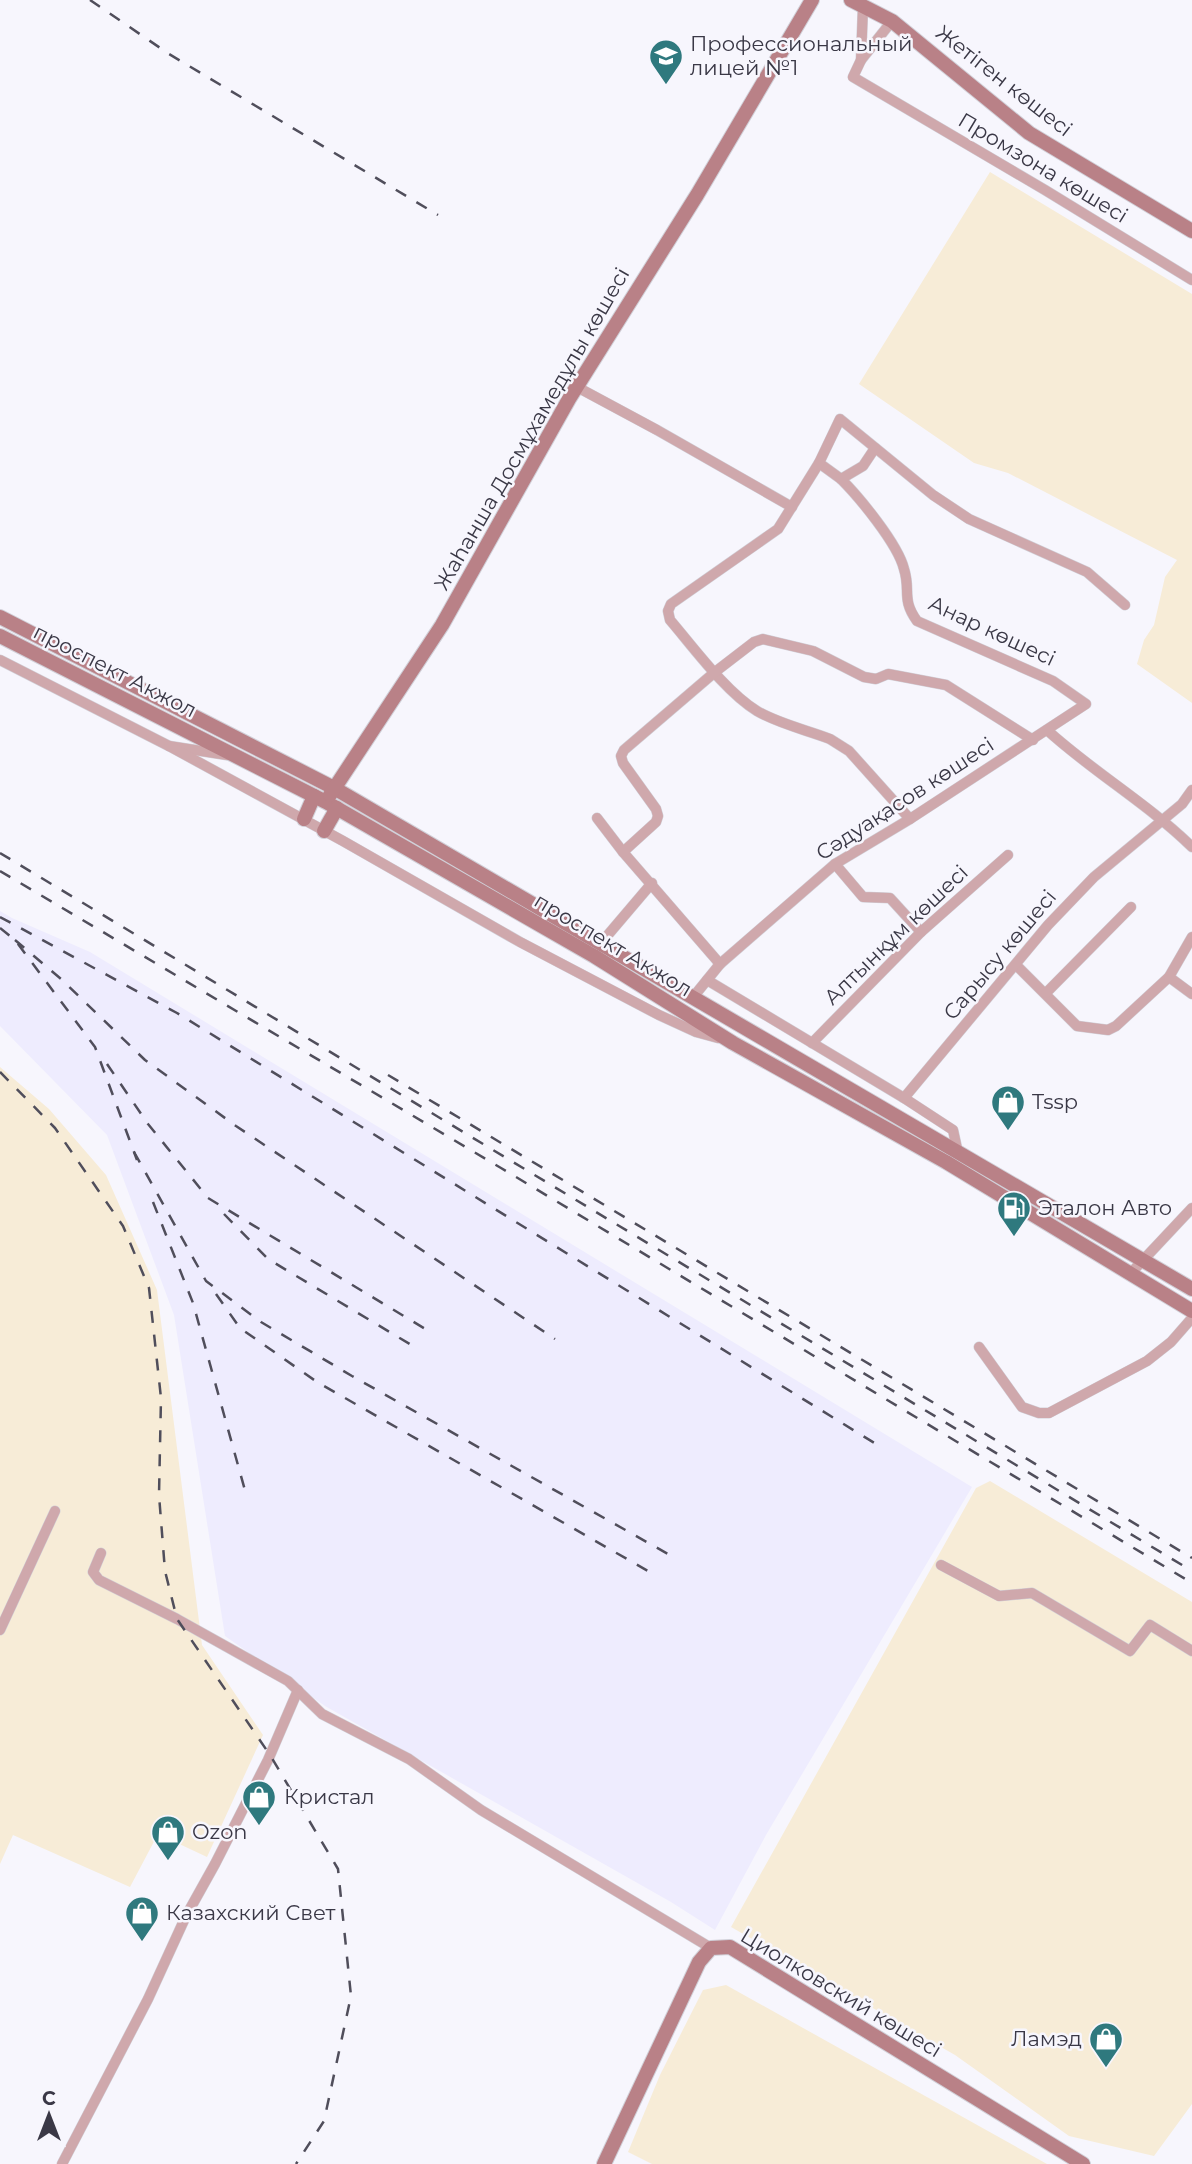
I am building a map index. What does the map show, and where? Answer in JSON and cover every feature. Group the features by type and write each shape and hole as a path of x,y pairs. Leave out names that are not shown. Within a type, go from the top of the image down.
{"main road":[{"name":"Жаһанша Досмұхамедұлы көшесі","path":"326,802 442,625 577,387 697,195 812,0"},
{"name":"Жетіген көшесі","path":"857,3 892,20 1029,133 1192,232"},
{"name":"проспект Акжол","path":"0,617 334,788 1192,1289"},
{"name":"проспект Акжол","path":"0,636 326,802 594,956 733,1043 946,1162 1192,1311"},
{"path":"304,819 326,802"},
{"path":"324,831 326,802"},
{"name":"Циолковский көшесі","path":"604,2164 699,1962 711,1948 730,1947 1083,2164"}],"street":[{"name":"Жетіген көшесі","path":"857,3 861,60 853,77 875,90"},
{"path":"861,60 892,20"},
{"name":"Промзона көшесі","path":"875,90 1192,280"},
{"path":"577,387 792,508"},
{"path":"910,819 849,751 830,738 761,713 749,705 715,672 670,620 668,611 671,604 778,529 819,463 841,419 933,495 969,519 1087,572 1125,605"},
{"path":"841,479 863,466 875,448"},
{"name":"Анар көшесі","path":"819,463 862,499 900,559 906,576 906,601 917,621 1053,681 1086,704"},
{"path":"623,852 656,822 658,816 656,809 623,763 621,756 624,750 715,672 754,642 763,639 813,651 864,677 876,678 888,674 946,685 1033,740"},
{"path":"0,660 169,746 624,997 696,1032 733,1043"},
{"name":"Сәдуақасов көшесі","path":"694,996 720,964 835,864 910,819 1086,704"},
{"path":"1047,730 1069,750 1163,819 1192,847"},
{"path":"169,746 240,757"},
{"name":"Сарысу көшесі","path":"904,1098 1048,925 1094,877 1182,804 1192,790"},
{"path":"597,818 720,964"},
{"name":"Алтынқұм көшесі","path":"812,1043 921,932 1008,855"},
{"path":"835,864 863,897 890,898 921,932"},
{"path":"601,943 652,883"},
{"path":"1046,993 1131,907"},
{"path":"1016,965 1077,1026 1108,1030 1116,1026 1169,978 1192,937"},
{"path":"1169,978 1192,994"},
{"path":"706,980 953,1130 958,1153"},
{"path":"1131,1273 1192,1208"},
{"path":"979,1347 1022,1407 1039,1413 1049,1413 1147,1362 1182,1331 1192,1318"},
{"path":"0,1630 55,1511"},
{"path":"101,1553 93,1572 100,1580 288,1681 322,1714 410,1759 481,1810 711,1948"},
{"path":"941,1565 999,1596 1032,1593 1130,1651 1150,1625 1192,1651"},
{"path":"62,2164 148,1999 186,1916 268,1760 298,1690"}],"shaded area":[{"path":"990,172 1192,294 1192,703 1137,664 1144,640 1154,625 1165,577 1177,560 1008,473 974,463 859,384"},
{"path":"0,911 90,952 972,1487 766,1835 715,1930 671,1902 325,1706 225,1636 174,1315 107,1135 0,1026"},
{"path":"0,1067 49,1109 106,1175 157,1290 202,1645 263,1735 207,1857 158,1834 130,1887 13,1835 0,1864"},
{"path":"990,1481 1192,1602 1192,2104 1154,2156 1069,2136 955,2055 731,1927 976,1488"},
{"path":"726,1985 1047,2164 652,2164 628,2152 660,2075 703,1990"}],"railway":[{"path":"90,0 169,54 438,215"},
{"path":"0,853 1192,1571"},
{"path":"0,871 1192,1583"},
{"path":"0,917 177,1013 876,1444"},
{"path":"0,928 15,940 95,1047 137,1160"},
{"path":"15,940 61,979 145,1060 236,1126 555,1339"},
{"path":"107,1064 148,1124 208,1198 427,1330"},
{"path":"0,1072 55,1128 123,1226 149,1288 161,1398 159,1495 165,1571 177,1619 270,1755 338,1869 351,1996 324,2121 296,2164"},
{"path":"388,1075 1192,1558"},
{"path":"134,1152 206,1281 261,1322 352,1376 668,1554"},
{"path":"153,1202 193,1303 246,1494"},
{"path":"224,1214 268,1259 418,1349"},
{"path":"216,1294 240,1328 317,1382 655,1575"}],"place":[{"name":"Профессиональный лицей №1","path":"666,86"},
{"name":"Tssp","path":"1008,1132"},
{"name":"Эталон Авто","path":"1014,1238"},
{"name":"Кристал","path":"259,1827"},
{"name":"Ozon","path":"168,1862"},
{"name":"Казахский Свет","path":"142,1943"},
{"name":"Ламэд","path":"1106,2069"}]}
